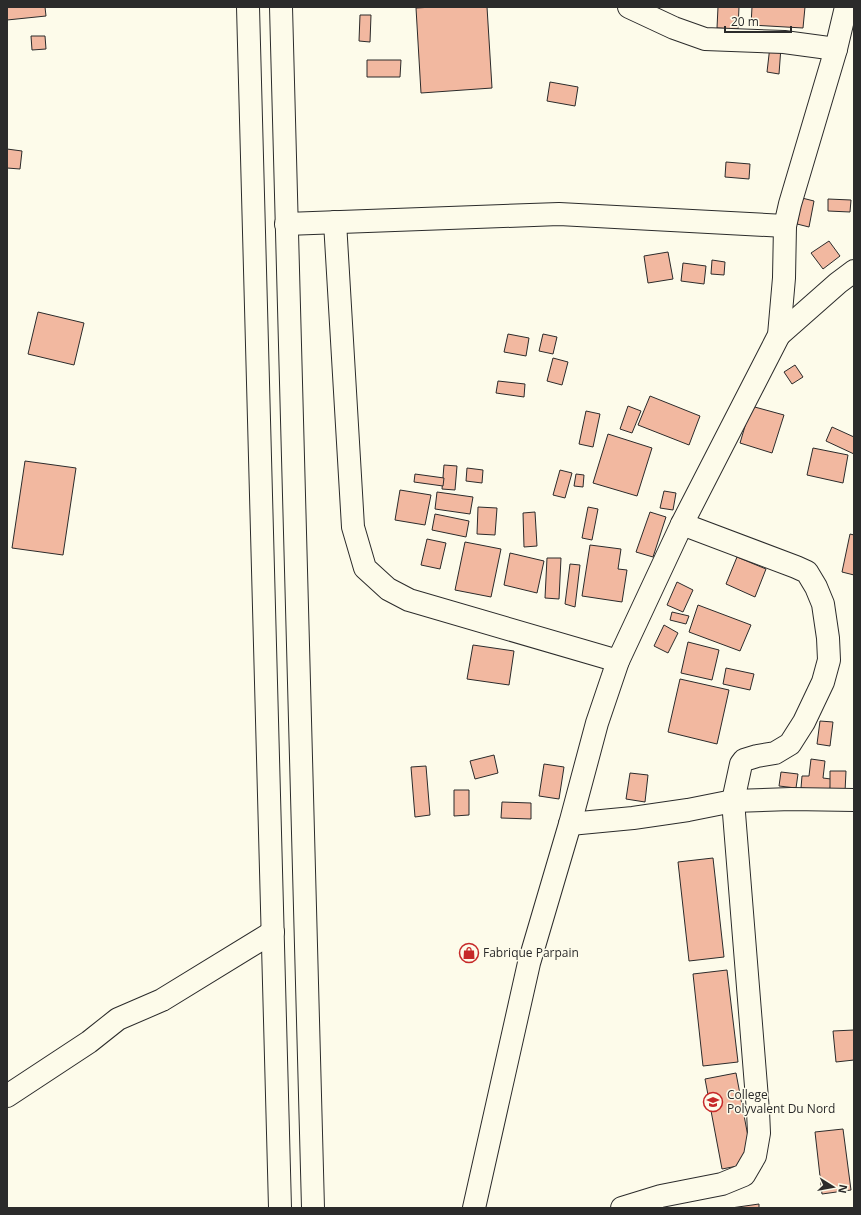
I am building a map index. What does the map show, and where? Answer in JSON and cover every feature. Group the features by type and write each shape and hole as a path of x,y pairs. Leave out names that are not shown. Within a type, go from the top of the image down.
{"street":[{"path":"248,7 280,1208"},
{"path":"281,7 313,1208"},
{"path":"629,7 674,28 705,39 784,42 836,49"},
{"path":"474,1208 529,963 570,824 597,723 618,661 682,524 779,335 784,278 785,226 790,204 836,49 846,7"},
{"path":"286,224 559,214 785,226"},
{"path":"334,222 353,527 365,568 388,589 409,600 618,661"},
{"path":"779,335 849,280"},
{"path":"622,1208 661,1196 722,1184 744,1175 755,1156 759,1133 758,1111 733,800 741,764 744,760 775,753 790,744 804,722 823,682 829,660 828,638 823,604 816,587 807,572 682,524"},
{"path":"570,824 633,818 688,810 733,800 854,800"},
{"path":"7,1096 89,1042 118,1018 162,1000 273,932"}],"building":[{"path":"7,7 45,7 46,16 7,20"},
{"path":"487,7 492,88 421,93 416,8"},
{"path":"718,7 739,7 738,29 717,28"},
{"path":"752,7 805,7 803,28 751,25"},
{"path":"360,15 371,15 370,42 359,41"},
{"path":"31,36 45,36 46,49 32,50"},
{"path":"770,46 781,47 779,74 767,72"},
{"path":"367,60 401,60 400,77 367,77"},
{"path":"550,82 578,87 575,106 547,101"},
{"path":"7,149 22,151 20,169 7,168"},
{"path":"726,162 750,164 749,179 725,177"},
{"path":"802,198 814,201 809,227 797,224"},
{"path":"828,199 851,200 850,212 828,211"},
{"path":"829,241 840,256 823,269 811,253"},
{"path":"668,252 673,279 648,283 644,256"},
{"path":"712,260 725,262 724,275 711,274"},
{"path":"683,263 706,266 704,284 681,281"},
{"path":"38,312 84,323 74,365 28,354"},
{"path":"508,334 529,338 526,356 504,352"},
{"path":"543,334 557,337 553,354 539,351"},
{"path":"553,358 568,362 562,385 547,381"},
{"path":"795,365 803,377 792,384 784,372"},
{"path":"498,381 525,384 524,397 496,393"},
{"path":"650,396 700,416 689,445 638,425"},
{"path":"628,406 641,411 632,433 620,429"},
{"path":"751,406 784,415 772,453 740,443"},
{"path":"586,411 600,414 593,447 579,444"},
{"path":"832,427 854,437 854,454 826,441"},
{"path":"608,434 652,448 637,496 593,483"},
{"path":"813,448 848,455 843,483 807,475"},
{"path":"25,461 76,468 63,555 12,548"},
{"path":"444,465 457,466 455,490 442,489"},
{"path":"467,468 483,470 482,483 466,481"},
{"path":"560,470 572,473 565,498 553,495"},
{"path":"415,474 444,478 443,486 414,482"},
{"path":"576,474 584,475 583,487 574,486"},
{"path":"400,490 431,495 425,525 395,520"},
{"path":"664,491 676,493 673,510 660,508"},
{"path":"437,492 473,497 470,514 435,509"},
{"path":"478,507 497,508 495,535 477,534"},
{"path":"588,507 598,509 592,540 582,538"},
{"path":"535,512 537,546 524,547 523,513"},
{"path":"650,512 666,517 653,557 636,552"},
{"path":"435,514 469,521 466,537 432,530"},
{"path":"850,534 854,535 854,575 842,572"},
{"path":"427,539 446,543 440,569 421,565"},
{"path":"465,542 501,549 491,597 455,590"},
{"path":"590,545 621,549 618,569 627,570 622,602 582,596"},
{"path":"510,553 544,561 537,593 504,585"},
{"path":"737,557 766,569 755,597 726,584"},
{"path":"547,558 561,558 559,599 545,598"},
{"path":"570,564 580,565 575,607 565,604"},
{"path":"677,582 693,590 683,612 667,605"},
{"path":"698,605 751,625 740,651 689,632"},
{"path":"672,612 689,616 686,624 670,620"},
{"path":"664,625 678,633 668,653 654,646"},
{"path":"688,642 719,650 712,680 681,673"},
{"path":"473,645 514,651 509,685 467,679"},
{"path":"726,668 754,674 750,690 723,684"},
{"path":"680,679 729,690 717,744 668,732"},
{"path":"820,721 833,722 830,746 817,744"},
{"path":"494,755 498,773 475,779 470,761"},
{"path":"811,759 825,761 823,778 831,779 830,791 801,788 802,776 809,776"},
{"path":"544,764 564,767 559,799 539,796"},
{"path":"426,766 430,815 415,817 411,767"},
{"path":"830,771 846,771 845,792 830,791"},
{"path":"781,772 798,774 796,788 779,786"},
{"path":"630,773 648,775 645,802 626,799"},
{"path":"454,790 469,790 469,815 454,816"},
{"path":"502,802 531,803 531,819 501,818"},
{"path":"713,858 724,957 689,961 678,862"},
{"path":"727,970 738,1062 703,1066 693,974"},
{"path":"854,1030 854,1060 836,1062 833,1031"},
{"path":"736,1073 753,1163 722,1169 705,1079"},
{"path":"843,1129 851,1190 822,1194 815,1132"},
{"path":"759,1204 759,1208 731,1208"}],"place":[{"name":"Fabrique Parpain","path":"469,953"},
{"name":"College Polyvalent Du Nord","path":"713,1102"}]}
